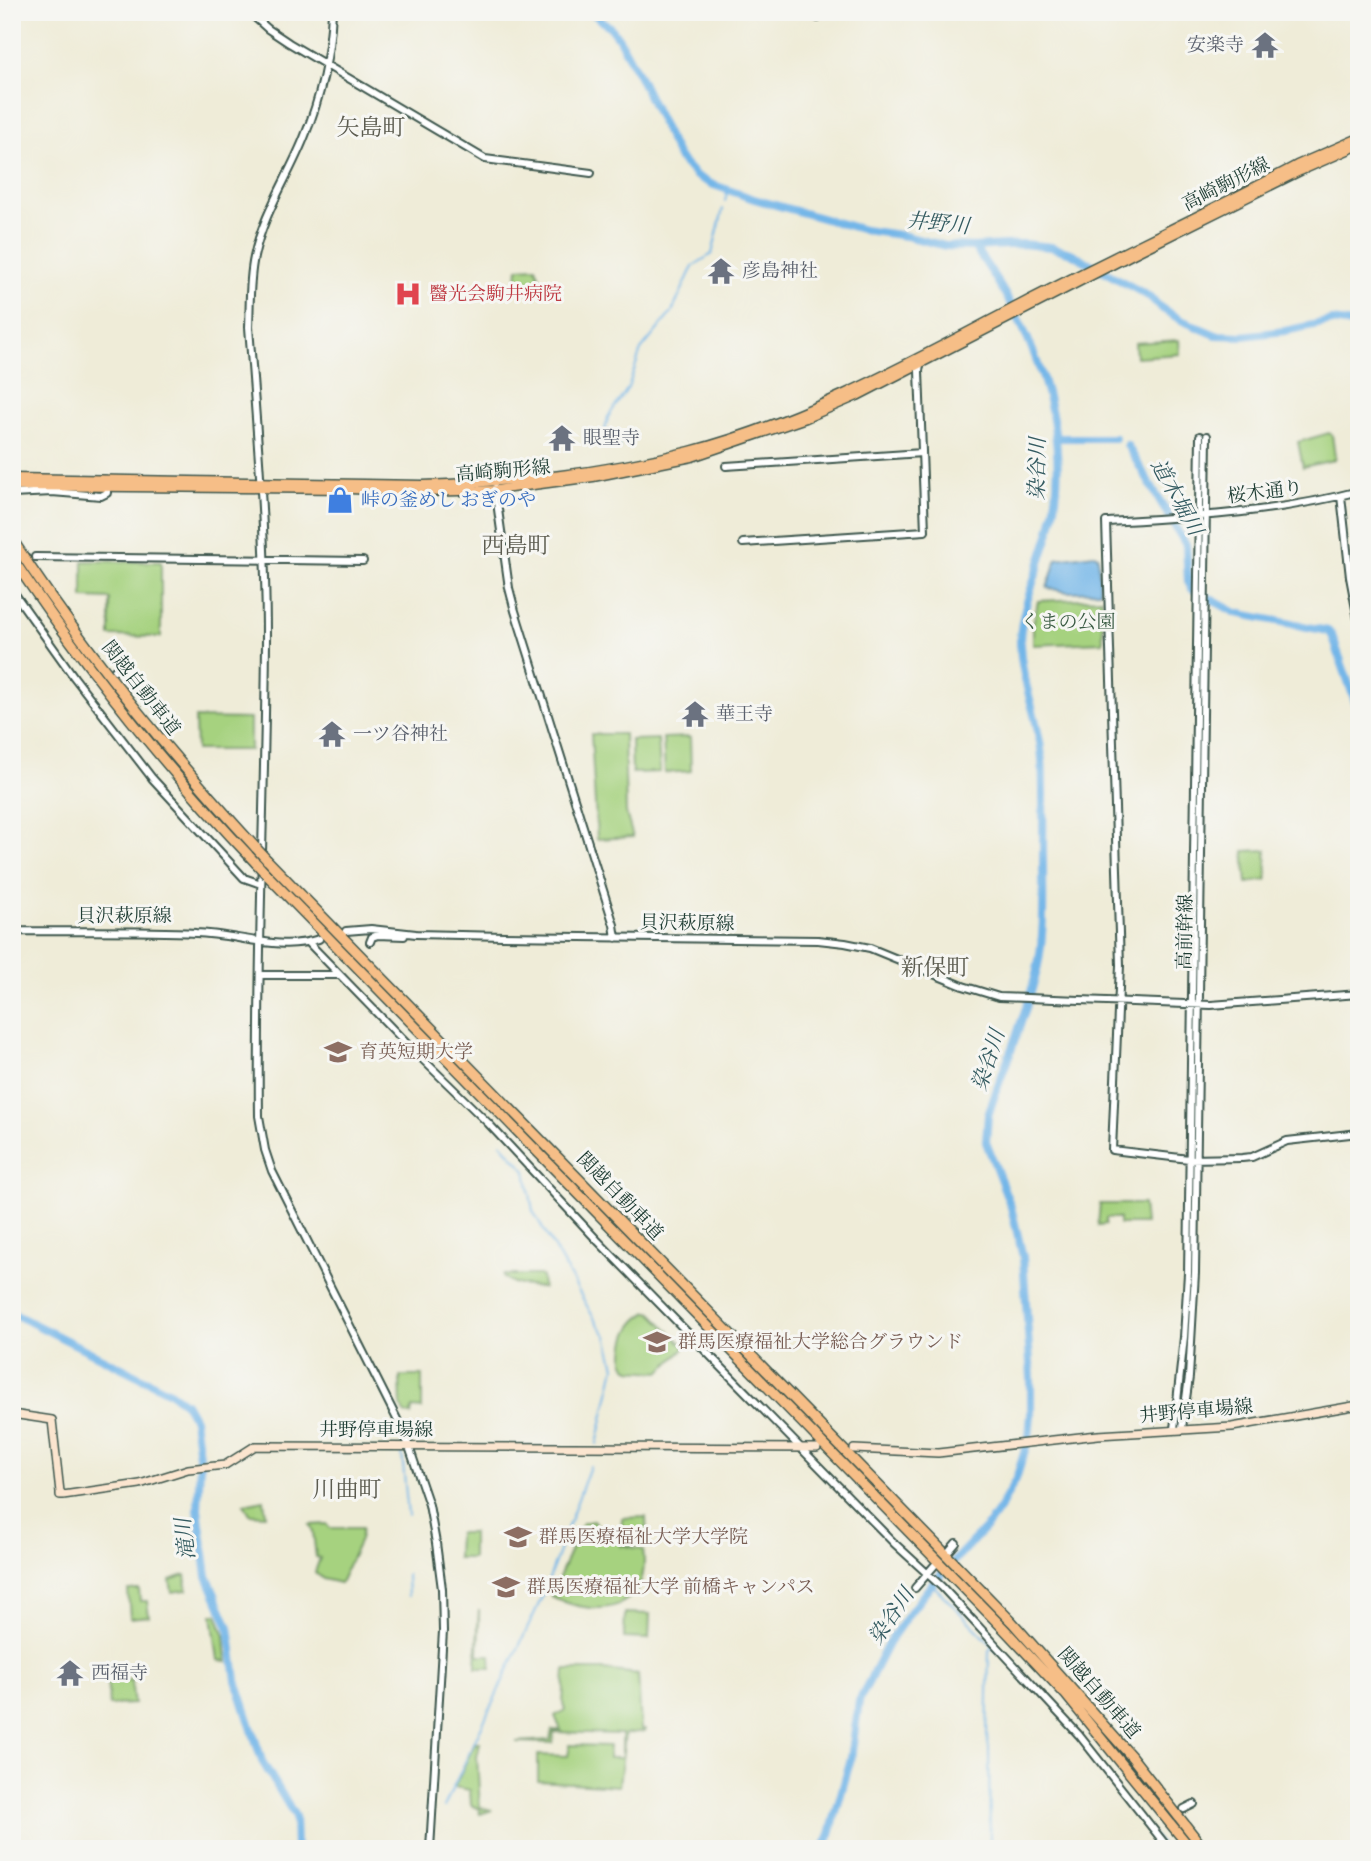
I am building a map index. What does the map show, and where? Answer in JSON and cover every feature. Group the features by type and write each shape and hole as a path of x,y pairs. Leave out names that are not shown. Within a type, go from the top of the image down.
{"highway":[{"path":"12,486 25,486"},
{"name":"関越自動車道","path":"12,539 116,686 186,772 267,860 949,1553 1131,1756 1204,1849"},
{"name":"関越自動車道","path":"12,558 75,649 139,733 256,863 1066,1695 1191,1849"}],"main road":[{"name":"高崎駒形線","path":"1111,262 1297,165 1359,138"},
{"name":"高崎駒形線","path":"1111,262 1359,145"},
{"path":"1005,317 1111,262"},
{"name":"高崎駒形線","path":"494,486 632,464 751,432 843,394 1005,317"},
{"name":"高崎駒形線","path":"12,478 423,492 593,477 702,454 806,418 920,364 1005,317"},
{"name":"高崎駒形線","path":"25,486 107,483"},
{"name":"井野停車場線","path":"854,1449 938,1453 1035,1441 1232,1427 1359,1405"},
{"name":"井野停車場線","path":"12,1414 52,1420 60,1495 140,1484 193,1468 227,1464 255,1446 817,1448"}],"street":[{"path":"249,12 268,29 485,159 591,173"},
{"path":"332,12 327,65 320,94 309,126 269,210 253,259 249,327 260,486 266,641 259,1116 272,1171 409,1446 432,1521 442,1589 443,1631 430,1849"},
{"path":"743,543 925,531 920,364"},
{"name":"高前幹線","path":"1193,1159 1199,1004 1203,436"},
{"path":"726,466 922,453"},
{"path":"12,494 72,492 101,496 107,494 107,483"},
{"path":"494,486 515,611 616,938"},
{"name":"桜木通り","path":"1120,1002 1107,522 1251,512 1359,491"},
{"path":"1341,496 1350,577 1359,625"},
{"name":"高前幹線","path":"1178,1429 1189,1377 1194,1299 1191,1005 1202,515"},
{"path":"36,557 363,561"},
{"path":"12,590 152,778 244,878 261,884"},
{"path":"86,692 93,686"},
{"name":"貝沢萩原線","path":"346,931 371,929 416,934 845,943 885,953 963,986 999,997 1191,1005 1359,994"},
{"name":"貝沢萩原線","path":"12,931 199,933 280,945 318,939"},
{"path":"370,942 372,937 378,935 416,934"},
{"path":"308,942 488,1123 597,1240 894,1543 942,1587 1079,1735 1169,1849"},
{"path":"261,975 340,975"},
{"path":"1120,1002 1112,1150 1193,1159 1252,1157 1287,1141 1359,1133"},
{"path":"949,1553 956,1544"},
{"path":"915,1588 938,1565"},
{"path":"1184,1809 1194,1804"},
{"path":"1156,1832 1164,1826"}],"green space":[{"path":"536,267 542,283 517,282 518,268"},
{"path":"1179,340 1180,354 1136,357 1135,343"},
{"path":"1329,433 1332,435 1335,457 1333,460 1303,467 1298,442"},
{"path":"83,561 161,562 161,637 110,636 110,599 83,598"},
{"name":"くまの公園","path":"1102,598 1103,642 1033,645 1033,624 1038,601"},
{"path":"195,718 250,719 250,750 196,750"},
{"path":"591,734 624,734 626,813 633,837 597,839"},
{"path":"690,737 691,771 665,773 663,738"},
{"path":"658,739 660,772 632,773 631,740"},
{"path":"1266,850 1267,880 1247,883 1244,851"},
{"path":"1100,1204 1143,1204 1145,1224 1119,1224 1119,1218 1106,1218 1106,1224 1098,1225"},
{"path":"503,1275 540,1275 543,1288 515,1284"},
{"path":"648,1312 684,1346 660,1372 630,1370 624,1363 628,1333 641,1316"},
{"path":"400,1376 422,1376 422,1409 412,1408 411,1415 405,1414 401,1406"},
{"path":"264,1500 266,1515 250,1514 244,1504"},
{"path":"646,1517 647,1544 622,1545 643,1550 643,1571 639,1587 629,1598 617,1605 602,1608 568,1603 551,1596 582,1523 593,1521 597,1526 606,1526 621,1546 622,1518"},
{"path":"327,1524 330,1528 362,1528 360,1540 340,1583 323,1579 315,1572 320,1558 316,1557 310,1525"},
{"path":"458,1533 472,1533 472,1558 457,1558"},
{"path":"185,1575 187,1590 172,1592 170,1580"},
{"path":"128,1590 139,1590 140,1601 147,1601 149,1616 130,1618"},
{"path":"479,1610 478,1655 490,1655 491,1668 476,1668"},
{"path":"625,1613 650,1614 649,1639 624,1638"},
{"path":"217,1614 225,1636 227,1661 218,1660 212,1615"},
{"path":"565,1670 638,1674 641,1729 645,1731 625,1734 619,1786 538,1781 538,1755 568,1756 570,1745 609,1746 608,1758 622,1758 622,1734 554,1732 553,1743 516,1742 550,1740 552,1730 561,1730 555,1716 565,1710"},
{"path":"107,1680 131,1680 134,1704 109,1705"},
{"path":"475,1743 480,1743 477,1757 480,1808 492,1810 480,1814 479,1809 471,1805 470,1790 454,1787"}],"water":[{"path":"1094,554 1098,556 1100,591 1068,592 1047,588 1057,559"}],"waterway":[{"name":"井野川","path":"591,12 611,28 619,39 678,157 696,176 711,184 864,230 906,236 945,246 1023,244 1051,247 1071,253 1150,297 1161,308 1181,320 1216,335 1243,336 1285,331 1332,321 1359,325"},
{"path":"725,201 728,190"},
{"path":"620,448 612,433 605,430 608,417 628,388 641,350 672,312 693,266 712,254 723,209"},
{"name":"染谷川","path":"823,1849 830,1834 851,1758 859,1701 889,1642 907,1616 1000,1508 1016,1479 1029,1437 1031,1378 1023,1257 1011,1207 986,1142 988,1116 1032,989 1041,943 1042,759 1038,729 1023,671 1020,640 1028,597 1052,523 1057,486 1057,450 1052,413 1030,343 1014,310 974,247"},
{"name":"道木堀川","path":"1058,438 1115,438"},
{"name":"道木堀川","path":"1127,445 1186,545 1188,581 1191,588 1236,613 1328,631 1332,635 1359,713"},
{"path":"501,1143 526,1171 533,1211 595,1320 607,1336 615,1367 597,1444"},
{"name":"滝川","path":"12,1313 168,1391 185,1403 194,1419 200,1463 198,1509 207,1576 229,1627 236,1680 262,1761 295,1816 296,1849"},
{"path":"402,1454 408,1515"},
{"path":"444,1807 543,1595 590,1466"},
{"path":"407,1575 408,1596"},
{"path":"932,1584 997,1650"},
{"path":"990,1849 987,1737 989,1651 992,1646"},
{"path":"1152,1833 1164,1849"}],"tunnel":[{"path":"1165,1826 1184,1809"}],"place":[{"name":"安楽寺","path":"1265,45"},
{"name":"彦島神社","path":"721,271"},
{"name":"醫光会駒井病院","path":"408,294"},
{"name":"眼聖寺","path":"562,438"},
{"name":"峠の釜めし おぎのや","path":"340,500"},
{"name":"華王寺","path":"695,714"},
{"name":"一ツ谷神社","path":"332,734"},
{"name":"育英短期大学","path":"338,1052"},
{"name":"群馬医療福祉大学総合グラウンド","path":"657,1342"},
{"name":"群馬医療福祉大学大学院","path":"518,1537"},
{"name":"群馬医療福祉大学 前橋キャンパス","path":"506,1587"},
{"name":"西福寺","path":"70,1673"}],"district":[{"name":"矢島町","path":"371,127"},
{"name":"西島町","path":"516,545"},
{"name":"新保町","path":"935,967"},
{"name":"川曲町","path":"347,1489"}]}
